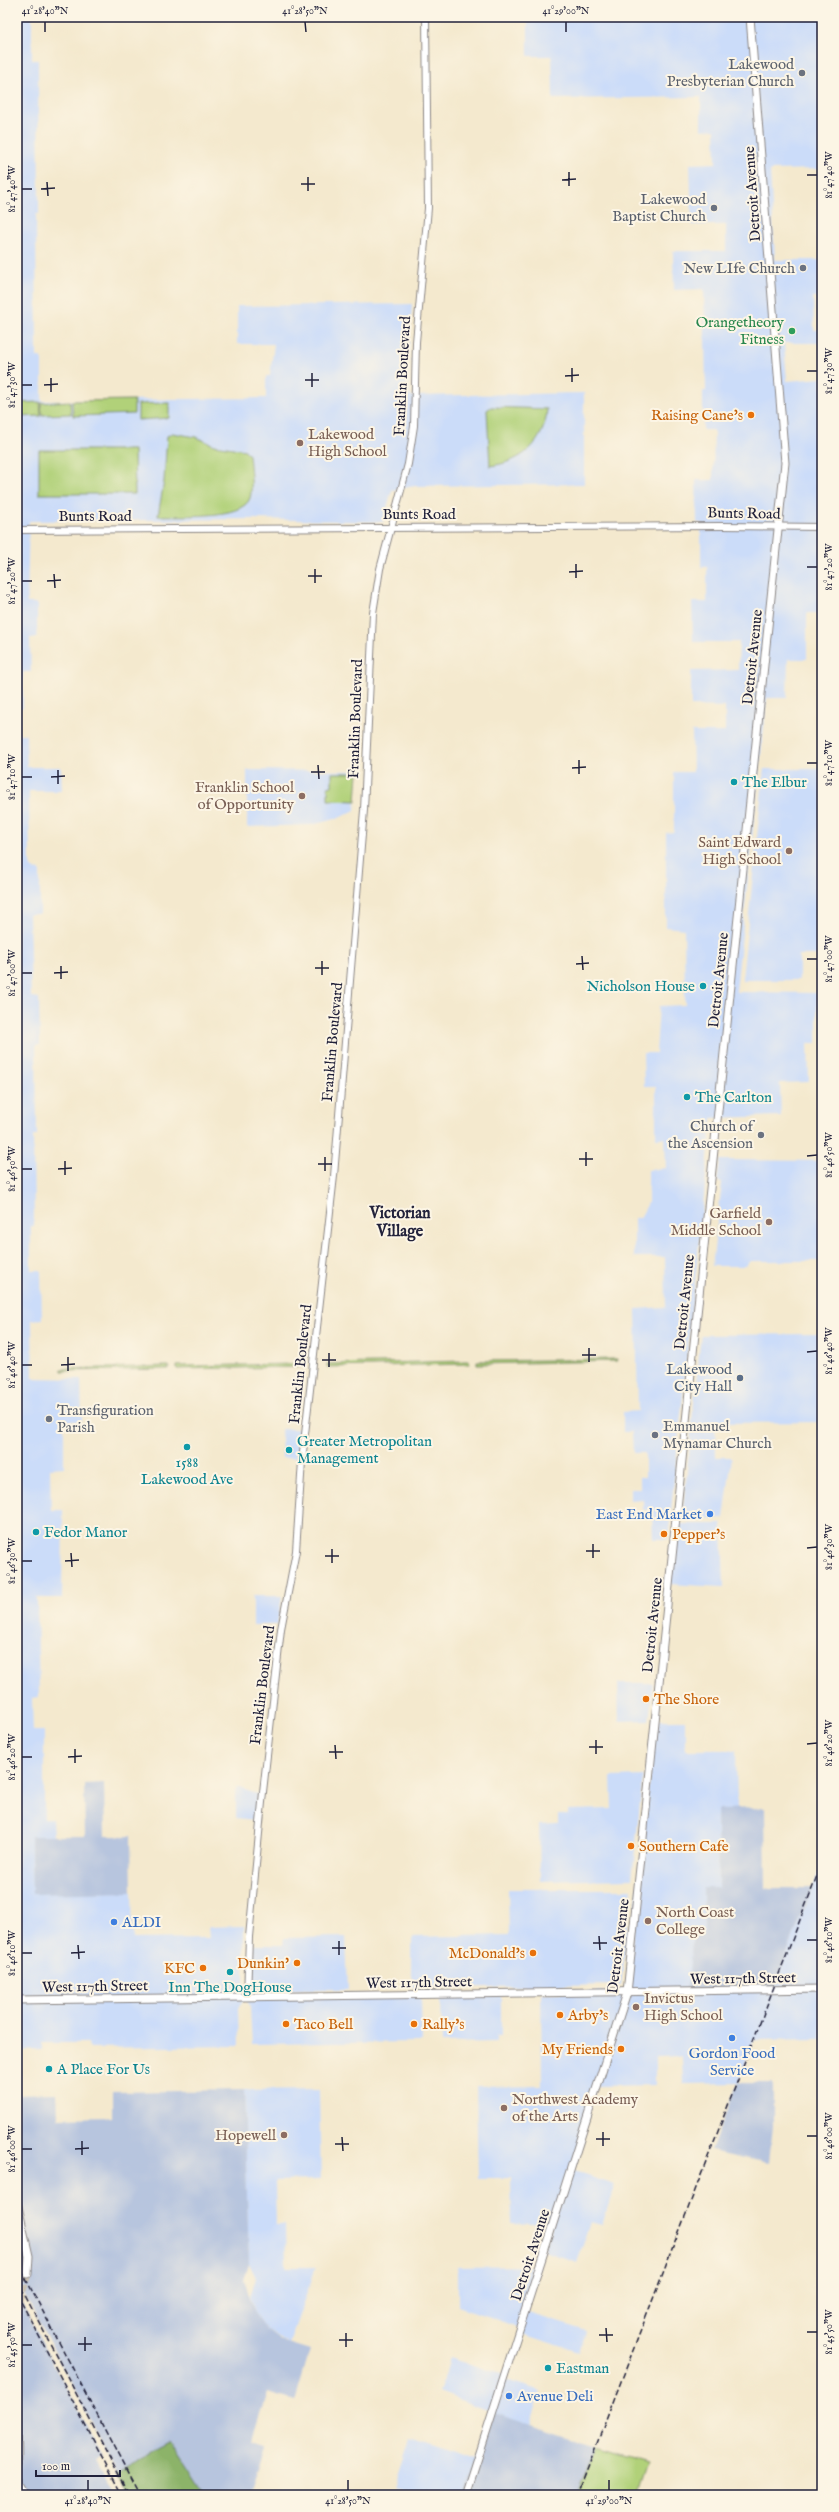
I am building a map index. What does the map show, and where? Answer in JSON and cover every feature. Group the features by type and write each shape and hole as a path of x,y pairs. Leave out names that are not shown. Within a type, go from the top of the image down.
{"main road":[{"name":"Detroit Avenue","path":"466,2495 627,1993 784,456 750,17"},
{"name":"West 117th Street","path":"17,2000 627,1993 822,1989"},
{"path":"17,2202 29,2256 28,2274"},
{"path":"17,2400 17,2483 25,2495"}],"street":[{"name":"Franklin Boulevard","path":"247,1997 248,1943 263,1792 282,1629 296,1551 302,1461 334,1176 364,810 373,613 378,580 408,464 416,412 416,342 428,208 426,17"},
{"name":"Bunts Road","path":"17,530 391,527 822,527"},
{"path":"17,2483 18,2495"}],"shaded area":[{"name":"Lakewood High School","path":"17,17 32,17 32,60 38,60 39,214 36,214 37,357 42,357 42,401 266,398 266,376 270,376 274,344 237,344 237,306 412,304 408,367 410,396 584,393 584,484 415,486 392,490 383,522 255,519 29,521 27,603 37,603 37,637 30,638 31,672 23,672 23,708 17,708"},
{"path":"528,17 822,17 822,169 770,170 775,260 822,260 822,297 813,297 814,330 819,330 820,343 784,343 787,381 822,378 822,613 807,613 807,659 788,659 787,698 767,698 736,992 817,993 817,1043 808,1043 809,1082 780,1083 781,1116 712,1118 668,1539 653,1539 652,1510 643,1510 643,1500 630,1501 630,1489 640,1489 640,1477 645,1477 645,1453 633,1453 632,1432 623,1432 623,1412 638,1411 636,1309 666,1307 665,1257 634,1257 634,1218 640,1218 648,1203 648,1170 666,1168 665,1138 656,1138 656,1086 644,1086 643,1053 656,1053 659,1006 685,1005 684,929 666,927 666,833 674,832 674,772 693,772 692,732 725,732 725,707 691,706 691,671 738,670 739,642 693,642 692,602 707,602 707,567 701,567 701,523 697,523 696,480 713,480 714,430 703,430 703,391 706,391 704,289 674,290 673,251 726,251 726,225 692,225 690,164 716,163 715,129 701,130 701,97 553,99 552,56 528,56"},
{"path":"17,734 26,734 27,767 61,767 62,791 29,791 30,863 32,869 40,870 40,914 29,914 31,997 39,998 40,1045 36,1045 37,1136 33,1136 34,1226 31,1226 31,1270 41,1270 42,1319 32,1320 33,1378 81,1379 82,1421 64,1421 64,1467 50,1468 51,1510 63,1510 62,1598 37,1598 39,1697 32,1698 33,1731 44,1731 44,1819 52,1819 53,1836 31,1836 32,1893 132,1892 133,1939 209,1938 208,1927 244,1926 244,1996 421,1995 422,2042 252,2044 250,2008 246,1998 238,2008 239,2046 88,2048 87,2043 42,2043 42,2050 17,2051"},
{"name":"Saint Edward High School","path":"764,769 822,769 821,955 799,955 799,980 742,980"},
{"name":"Franklin School of Opportunity","path":"247,770 358,771 355,810 339,818 311,825 247,827"},
{"name":"Garfield Middle School","path":"720,1160 822,1161 822,1261 750,1261 745,1266 712,1266 722,1182 717,1181"},
{"path":"822,1334 822,1422 715,1423 716,1457 732,1457 724,1518 682,1519 701,1335"},
{"path":"281,1429 301,1429 298,1458 282,1458"},
{"path":"675,1524 722,1524 724,1587 669,1584"},
{"path":"253,1596 282,1596 277,1625 253,1625"},
{"path":"618,1683 653,1683 649,1720 619,1721"},
{"path":"655,1720 685,1720 685,1750 736,1750 737,1809 717,1810 718,1888 703,1888 704,1932 693,1933 773,1990 822,1863 822,2039 754,2040 737,2083 683,2084 682,2056 655,2057 655,2085 596,2086 571,2170 615,2184 602,2225 590,2222 577,2263 544,2252 552,2225 512,2223 511,2178 478,2178 476,2087 542,2086 541,1993 627,1992"},
{"path":"643,1776 632,1879 540,1881 539,1825 558,1824 558,1815 568,1815 568,1810 612,1809 611,1777"},
{"path":"104,1783 105,1836 131,1836 132,1892 32,1894 31,1836 85,1836 84,1784"},
{"path":"236,1787 257,1794 255,1820 236,1818"},
{"path":"765,1808 766,1888 812,1888 773,1990 687,1991 693,1933 704,1932 703,1888 718,1888 717,1809"},
{"path":"508,1889 632,1889 621,1985 412,1988 412,1937 509,1935"},
{"path":"346,1937 348,1989 253,1990 253,1945 283,1945 284,1938"},
{"path":"441,1994 501,1994 501,2035 496,2035 496,2042 442,2043"},
{"path":"737,2083 773,2083 773,2126 769,2163 711,2151"},
{"path":"319,2089 321,2180 275,2181 276,2225 285,2225 286,2267 316,2267 289,2344 267,2330 255,2313 250,2296 256,2278 249,2263 244,2090"},
{"path":"244,2090 249,2263 244,2280 255,2313 267,2330 284,2342 310,2350 295,2401 268,2393 253,2440 265,2444 249,2495 203,2495 170,2444 117,2472 17,2280 17,2094 57,2093 58,2118 112,2117 112,2092"},
{"path":"539,2266 525,2312 586,2331 579,2352 519,2333 520,2328 458,2306 458,2267"},
{"path":"17,2294 102,2456 96,2460 114,2495 17,2495"},
{"path":"450,2358 504,2375 503,2379 541,2391 530,2426 439,2392"},
{"path":"492,2412 596,2447 577,2495 466,2495"},
{"path":"412,2438 477,2460 466,2495 421,2495 396,2487"}],"green space":[{"path":"134,400 134,414 73,416 72,401"},
{"path":"70,401 71,414 42,415 41,403"},
{"path":"40,402 41,416 17,417 17,403"},
{"path":"169,403 169,418 138,420 138,404"},
{"path":"491,407 547,409 542,432 530,449 512,460 502,464 490,466 487,410"},
{"path":"172,433 196,437 214,445 245,450 249,455 251,494 245,505 235,510 209,515 158,516 164,481 167,436"},
{"path":"39,450 134,450 135,494 39,494"},
{"path":"332,773 358,773 356,801 328,800 328,787 332,786"},
{"path":"617,1359 617,1361 477,1364 477,1361"},
{"path":"469,1361 470,1364 327,1367 327,1364"},
{"path":"299,1364 299,1367 177,1369 177,1366"},
{"path":"169,1366 169,1369 62,1371 62,1369"},
{"path":"170,2444 203,2495 129,2495 117,2472"},
{"path":"596,2447 646,2462 635,2495 577,2495"}],"tunnel":[{"path":"17,2311 28,2274"}],"railway":[{"path":"577,2495 822,1863"},
{"path":"17,2262 139,2495"},
{"path":"17,2280 129,2495"},
{"path":"17,2294 122,2495"}],"place":[{"name":"Lakewood Presbyterian Church","path":"802,73"},
{"name":"Lakewood Baptist Church","path":"714,208"},
{"name":"New LIfe Church","path":"803,268"},
{"name":"Orangetheory Fitness","path":"792,331"},
{"name":"Raising Cane's","path":"751,415"},
{"name":"Lakewood High School","path":"300,443"},
{"name":"The Elbur","path":"734,782"},
{"name":"Franklin School of Opportunity","path":"302,796"},
{"name":"Saint Edward High School","path":"789,851"},
{"name":"Nicholson House","path":"703,986"},
{"name":"The Carlton","path":"687,1097"},
{"name":"Church of the Ascension","path":"761,1135"},
{"name":"Garfield Middle School","path":"769,1222"},
{"name":"Lakewood City Hall","path":"740,1378"},
{"name":"Transfiguration Parish","path":"49,1419"},
{"name":"Emmanuel Mynamar Church","path":"655,1435"},
{"name":"1588 Lakewood Ave","path":"187,1447"},
{"name":"Greater Metropolitan Management","path":"289,1450"},
{"name":"East End Market","path":"710,1514"},
{"name":"Fedor Manor","path":"36,1532"},
{"name":"Pepper's","path":"664,1534"},
{"name":"The Shore","path":"646,1699"},
{"name":"Southern Cafe","path":"631,1846"},
{"name":"North Coast College","path":"648,1921"},
{"name":"ALDI","path":"114,1922"},
{"name":"McDonald's","path":"533,1953"},
{"name":"Dunkin'","path":"297,1963"},
{"name":"KFC","path":"203,1968"},
{"name":"Inn The DogHouse","path":"230,1972"},
{"name":"Invictus High School","path":"636,2007"},
{"name":"Arby's","path":"560,2015"},
{"name":"Taco Bell","path":"286,2024"},
{"name":"Rally's","path":"414,2024"},
{"name":"Gordon Food Service","path":"732,2038"},
{"name":"My Friends","path":"621,2049"},
{"name":"A Place For Us","path":"49,2069"},
{"name":"Northwest Academy of the Arts","path":"504,2108"},
{"name":"Hopewell","path":"284,2135"},
{"name":"Eastman","path":"548,2368"},
{"name":"Avenue Deli","path":"509,2396"}],"district":[{"name":"Victorian Village","path":"400,1221"}]}
